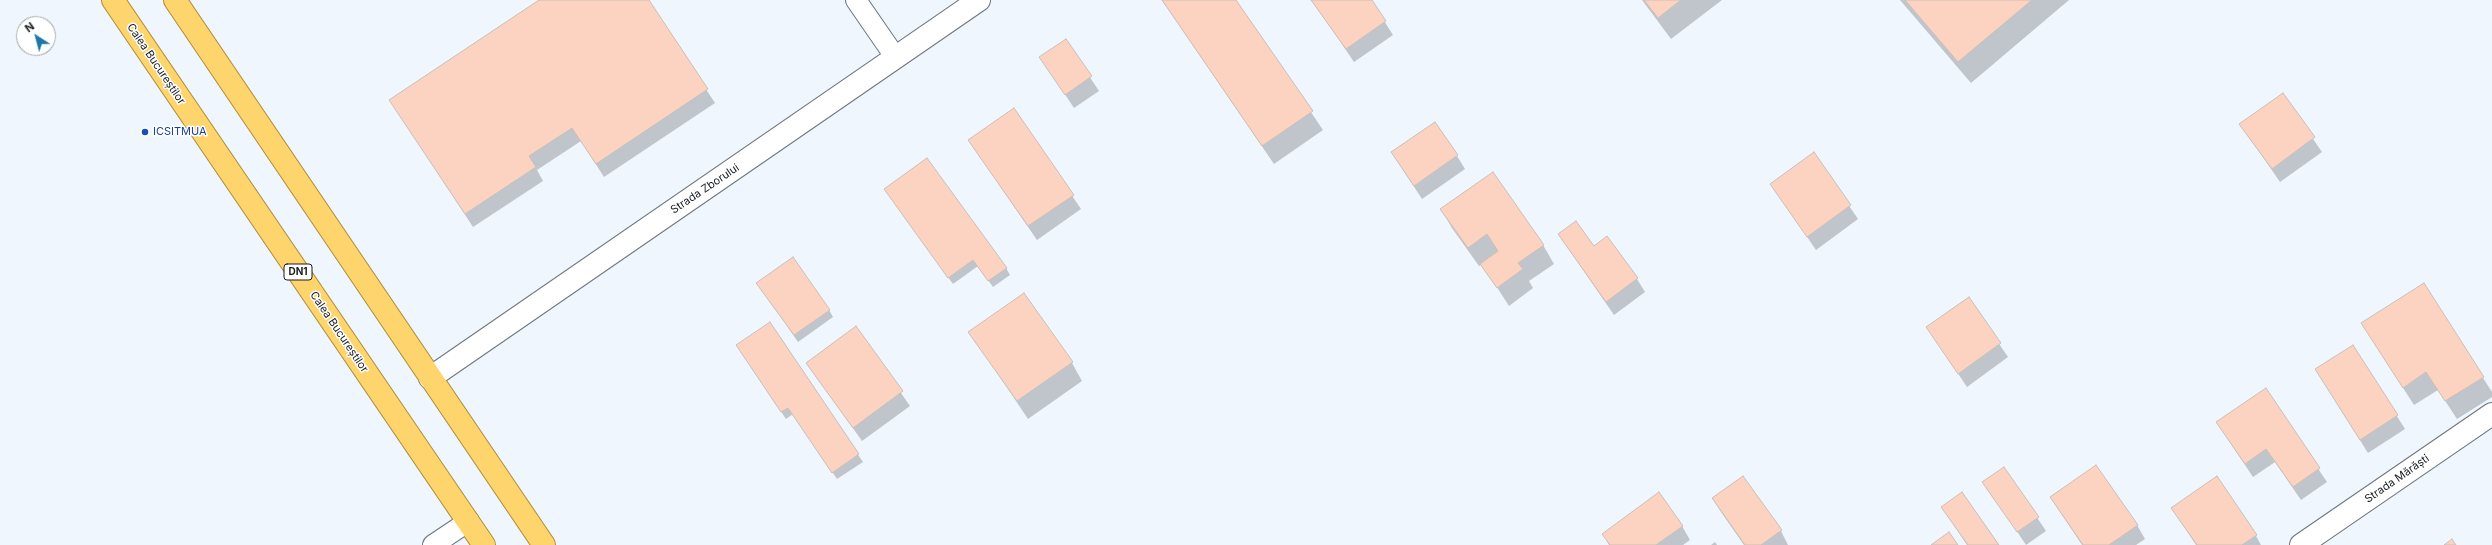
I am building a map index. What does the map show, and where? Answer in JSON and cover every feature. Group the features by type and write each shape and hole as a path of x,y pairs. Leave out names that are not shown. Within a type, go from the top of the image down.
{"highway":[{"name":"Calea Bucureștilor","path":"113,0 484,545"},
{"path":"174,0 544,545"}],"street":[{"name":"Strada Zborului","path":"430,378 979,0"},
{"name":"Strada Mărăști","path":"2301,545 2492,414"}],"lane":[{"path":"856,0 896,58"},
{"path":"433,545 469,521"}],"building":[{"path":"539,0 649,0 708,89 596,164 572,128 529,156 536,167 465,214 389,100"},
{"path":"1162,0 1236,0 1313,111 1262,146"},
{"path":"1311,0 1372,0 1386,21 1346,49"},
{"path":"1644,0 1681,0 1658,18"},
{"path":"1905,0 2032,0 1958,62"},
{"path":"1066,39 1092,76 1065,95 1039,57"},
{"path":"2283,93 2315,137 2272,169 2239,124"},
{"path":"1014,108 1074,195 1028,226 968,140"},
{"path":"1435,122 1458,155 1414,186 1391,152"},
{"path":"1814,152 1851,205 1807,237 1770,184"},
{"path":"927,158 1007,268 988,281 973,260 948,278 884,189"},
{"path":"1493,172 1544,245 1518,263 1523,269 1497,288 1480,264 1498,251 1487,234 1468,248 1440,209"},
{"path":"1576,221 1594,246 1607,236 1638,278 1606,302 1558,234"},
{"path":"793,257 830,310 794,335 756,283"},
{"path":"2424,283 2484,377 2445,401 2426,372 2403,388 2361,323"},
{"path":"1024,293 1073,362 1017,401 968,332"},
{"path":"1969,297 2001,343 1958,374 1926,327"},
{"path":"770,322 859,454 832,473 788,408 781,412 736,345"},
{"path":"856,326 903,391 853,428 806,363"},
{"path":"2353,345 2398,415 2360,440 2315,369"},
{"path":"2266,388 2320,468 2293,487 2266,449 2245,464 2216,422"},
{"path":"2096,465 2138,525 2109,545 2083,545 2050,497"},
{"path":"2004,467 2039,517 2017,532 1982,482"},
{"path":"1743,476 1782,530 1761,545 1745,545 1712,498"},
{"path":"2217,476 2257,535 2242,545 2197,545 2171,508"},
{"path":"1659,492 1683,526 1656,545 1610,545 1602,534"},
{"path":"1962,492 1999,545 1968,545 1941,507"},
{"path":"1949,532 1958,545 1931,545"},
{"path":"2452,539 2456,545 2444,545"}],"place":[{"name":"ICSITMUA","path":"145,132"}]}
